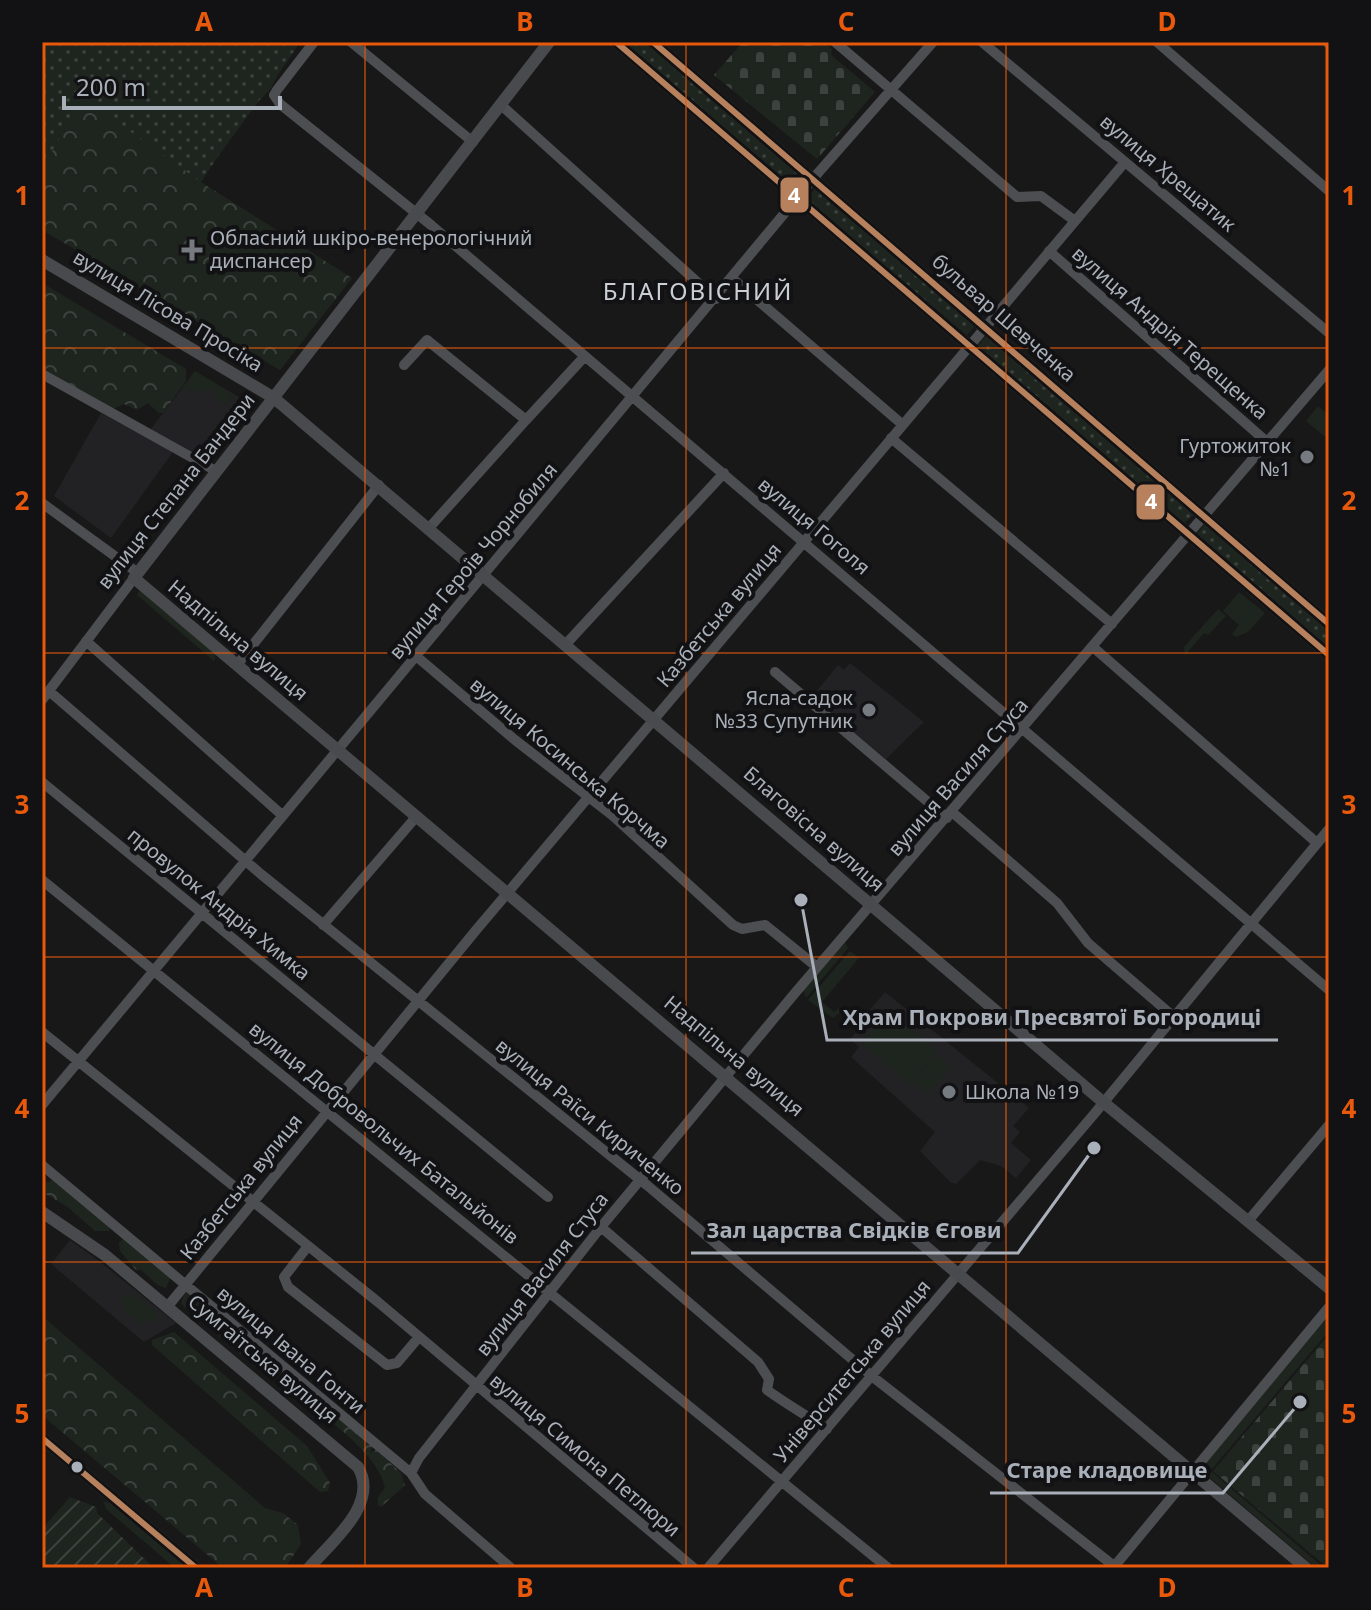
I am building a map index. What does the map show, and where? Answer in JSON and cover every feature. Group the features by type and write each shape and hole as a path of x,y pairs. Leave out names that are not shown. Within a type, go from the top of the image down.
{"main road":[{"name":"вулиця Степана Бандери","path":"136,576 549,42"},
{"path":"616,42 1329,655"},
{"name":"бульвар Шевченка","path":"653,42 1329,624"},
{"name":"вулиця Лісова Просіка","path":"42,260 274,398"},
{"name":"Благовісна вулиця","path":"274,398 656,719 1103,1102 1329,1288"},
{"name":"Надпільна вулиця","path":"136,576 416,817 960,1272 1306,1568"},
{"name":"Сумгаїтська вулиця","path":"42,1212 95,1247 168,1306 341,1451 361,1472 365,1489 361,1505 309,1568"},
{"path":"42,1438 196,1568"}],"street":[{"name":"вулиця Гоголя","path":"314,42 274,95 295,117 417,213 1329,990"},
{"path":"351,42 473,142"},
{"name":"вулиця Андрія Терещенка","path":"835,42 1017,197 1043,197 1075,221"},
{"name":"вулиця Героїв Чорнобиля","path":"42,1105 199,912 634,398 813,179 933,42"},
{"name":"вулиця Хрещатик","path":"982,42 1329,333"},
{"path":"1157,42 1329,191"},
{"path":"501,105 716,299"},
{"name":"Казбетська вулиця","path":"168,1306 418,1000 1125,162"},
{"name":"вулиця Андрія Терещенка","path":"1049,251 1267,442"},
{"path":"733,279 903,425"},
{"path":"404,365 427,340 526,420"},
{"path":"429,528 585,356"},
{"name":"вулиця Василя Стуса","path":"411,1473 415,1462 551,1290 726,1076 1329,370"},
{"path":"42,374 216,471"},
{"path":"891,438 1112,624"},
{"path":"566,644 724,473"},
{"path":"237,665 379,485"},
{"name":"Надпільна вулиця","path":"42,503 136,576"},
{"name":"вулиця Степана Бандери","path":"46,695 136,576"},
{"path":"86,641 282,815"},
{"path":"1093,647 1317,843"},
{"name":"вулиця Косинська Корчма","path":"416,656 590,798 737,928 766,925 817,967"},
{"path":"775,672 1063,908 1088,943 1174,1017"},
{"name":"вулиця Раїси Кириченко","path":"46,695 873,1377 1114,1567"},
{"name":"провулок Андрія Химка","path":"42,782 373,1054"},
{"path":"323,925 416,817"},
{"name":"Університетська вулиця","path":"708,1568 873,1377 1329,829"},
{"name":"вулиця Добровольчих Батальйонів","path":"42,880 551,1290 888,1568"},
{"name":"вулиця Симона Петлюри","path":"42,1032 419,1337 694,1568"},
{"path":"373,1054 548,1197"},
{"path":"1248,1221 1329,1125"},
{"name":"вулиця Івана Гонти","path":"42,1165 411,1473 425,1494 511,1568"},
{"path":"601,1227 758,1362 769,1379 767,1390 783,1397 827,1429"},
{"path":"308,1246 284,1277 288,1287 387,1365 400,1361 419,1337"},
{"path":"1114,1567 1329,1307"}],"shaded area":[{"path":"194,373 240,400 241,414 208,462 150,430"},
{"path":"101,413 173,452 111,538 54,496"},
{"name":"Ясла-садок №33 Супутник","path":"850,663 924,722 886,759 812,697 838,665 844,670"},
{"name":"Школа №19","path":"885,992 1029,1108 1013,1126 1020,1132 1011,1143 1031,1160 1016,1178 1001,1166 980,1160 956,1184 950,1182 920,1151 935,1132 851,1057 859,1047 850,1039 860,1027 857,1025"},
{"path":"70,1240 176,1323 144,1342 51,1264"}],"green space":[{"name":"Обласний шкіро-венерологічний диспансер","path":"42,42 295,42 271,88 235,128 201,182 352,278 280,370 42,230"},
{"path":"42,42 300,42 201,182 82,97 42,170"},
{"path":"621,42 647,42 803,179 793,189"},
{"path":"743,42 826,44 832,49 831,55 875,92 817,159 714,75"},
{"path":"815,189 975,325 967,335 806,199"},
{"path":"42,283 186,369 186,381 163,413 148,403 137,410 124,404 113,409 42,371"},
{"path":"986,336 1194,514 1183,524 978,346"},
{"path":"195,371 242,399 241,418 240,401 232,396 226,405 217,400 214,390 204,392 182,388"},
{"path":"1318,406 1329,415 1329,440 1306,421"},
{"path":"1205,524 1329,629 1329,651 1196,535"},
{"path":"140,590 216,654 214,661 137,595"},
{"path":"1239,592 1265,613 1248,632 1236,637 1232,634 1239,625 1223,611"},
{"path":"1218,609 1226,616 1208,635 1204,633 1185,655 1184,647"},
{"path":"845,943 848,948 806,998 803,990"},
{"path":"850,951 859,958 822,1002 834,1012 842,1005 843,1010 833,1018 808,1000"},
{"path":"890,1009 937,1051 909,1084 861,1042"},
{"path":"936,1055 951,1068 928,1094 913,1081"},
{"path":"42,1177 48,1183 52,1179 111,1225 109,1231 95,1231 68,1207 42,1192"},
{"path":"124,1238 171,1276 166,1288 141,1270 136,1270 120,1251 119,1243"},
{"path":"187,1289 211,1310 211,1318 218,1314 372,1446 370,1453 376,1450 401,1473 405,1485 381,1507 378,1505 378,1497 385,1488 371,1460 344,1432 284,1388 274,1375 268,1376 266,1374 272,1371 267,1366 254,1366 186,1308 181,1303"},
{"path":"135,1294 156,1312 156,1320 140,1323 124,1311 123,1297"},
{"path":"1329,1313 1329,1331 1212,1469 1205,1463"},
{"path":"42,1316 265,1508 283,1513 298,1525 301,1544 285,1568 223,1568 42,1415"},
{"path":"174,1332 307,1446 330,1483 328,1491 320,1492 152,1345 152,1340"},
{"path":"1329,1334 1329,1568 1328,1568 1213,1471"},
{"path":"1212,1472 1324,1568 1316,1568 1208,1476"},
{"path":"70,1497 96,1507 97,1513 154,1568 42,1568 42,1529"},
{"path":"103,1501 110,1503 187,1568 175,1568 106,1509"}],"transit line":[{"name":"4","path":"616,42 1329,655"},
{"name":"4","path":"653,42 1329,624"},
{"name":"4","path":"42,1438 196,1568"}],"place":[{"name":"Обласний шкіро-венерологічний диспансер","path":"192,250"},
{"name":"Гуртожиток №1","path":"1307,457"},
{"name":"Ясла-садок №33 Супутник","path":"869,710"},
{"name":"Храм Покрови Пресвятої Богородиці","path":"801,900"},
{"name":"Школа №19","path":"949,1092"},
{"name":"Зал царства Свідків Єгови","path":"1094,1148"},
{"name":"Старе кладовище","path":"1300,1402"}],"district":[{"name":"БЛАГОВІСНИЙ","path":"698,292"}]}
